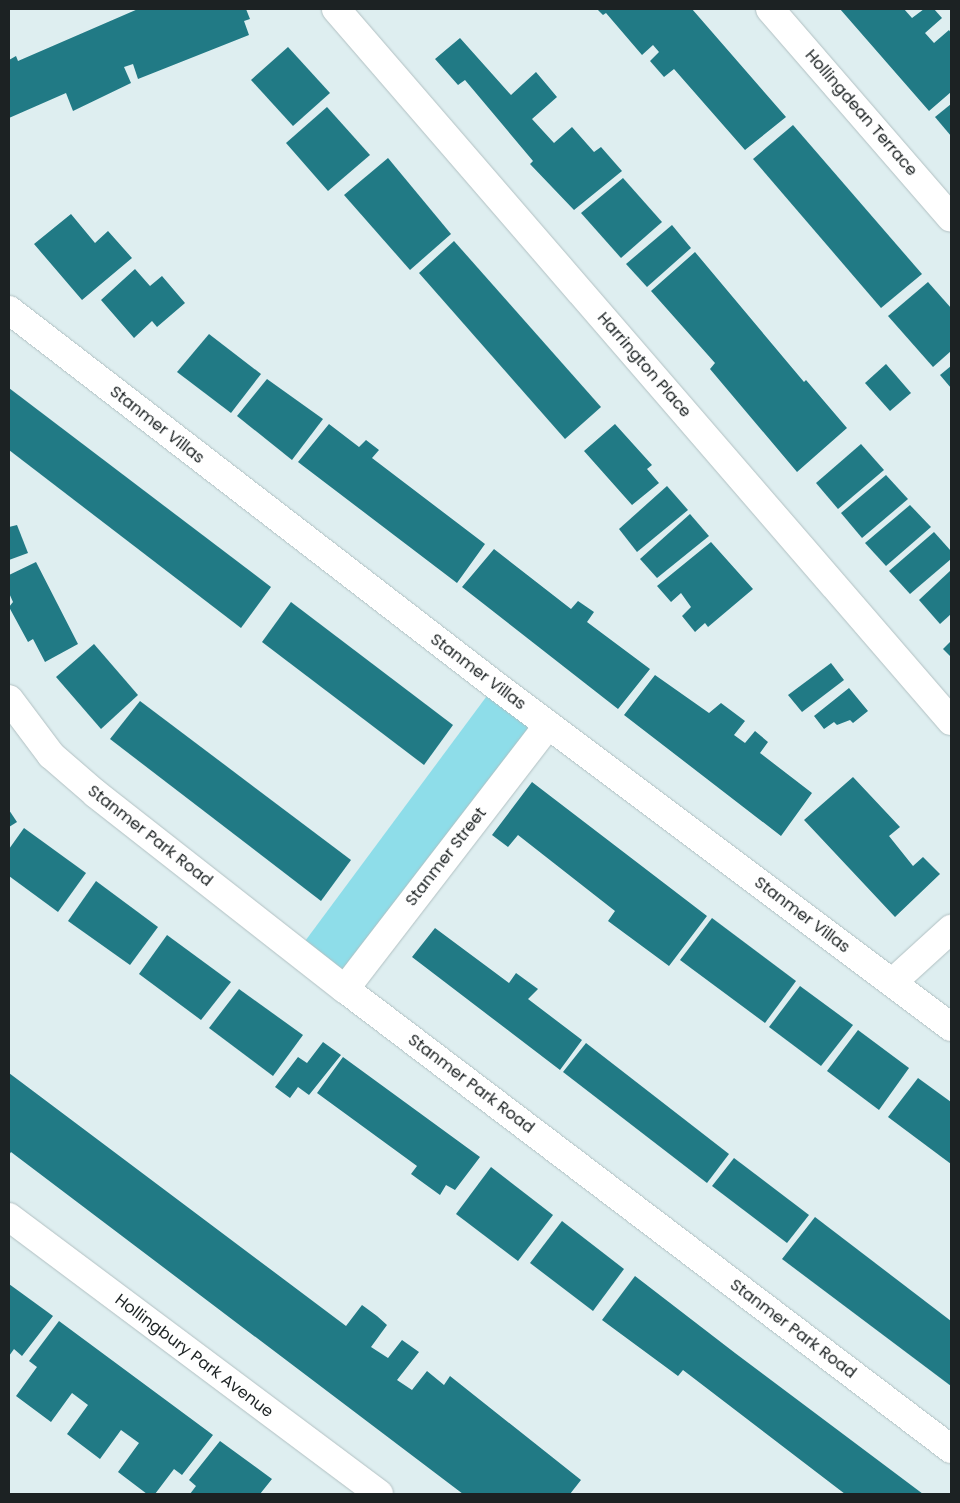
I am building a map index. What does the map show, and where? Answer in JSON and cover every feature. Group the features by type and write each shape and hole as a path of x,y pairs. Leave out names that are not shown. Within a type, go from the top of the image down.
{"street":[{"name":"Harrington Place","path":"336,9 951,721"},
{"name":"Hollingdean Terrace","path":"770,9 951,218"},
{"name":"Stanmer Villas","path":"9,310 548,725 951,1027"},
{"name":"Stanmer Park Road","path":"9,699 51,755 96,794 345,988 951,1449"},
{"name":"Stanmer Street","path":"345,988 548,725"},
{"path":"893,982 951,929"},
{"name":"Hollingbury Park Avenue","path":"9,1217 378,1494"}],"shaded area":[{"path":"495,685 548,725 345,989 297,952"}],"building":[{"path":"138,9 246,9 250,19 244,21 249,35 138,79 133,64 124,67 131,83 73,111 66,93 9,118 9,60 16,56 18,61"},
{"path":"597,9 692,9 786,117 745,150 674,69 664,77 650,61 659,52 653,45 642,55 606,13 603,15"},
{"path":"840,9 904,9 912,18 924,9 934,9 942,18 925,33 934,43 949,30 951,33 951,92 929,111"},
{"path":"460,38 511,95 536,72 557,97 532,119 554,143 572,127 594,152 601,147 622,171 574,210 530,164 533,161 465,80 458,85 435,59"},
{"path":"288,47 330,93 293,126 251,80"},
{"path":"951,104 951,136 935,117"},
{"path":"327,107 370,155 328,191 286,143"},
{"path":"793,125 922,274 881,308 753,159"},
{"path":"388,158 451,234 410,270 344,195"},
{"path":"623,178 662,222 621,258 581,213"},
{"path":"71,214 95,243 108,231 132,258 82,300 34,244"},
{"path":"672,225 691,248 647,287 626,264"},
{"path":"454,241 601,407 565,439 419,273"},
{"path":"695,252 804,382 806,380 847,428 797,472 710,369 715,363 651,291"},
{"path":"135,269 150,286 162,276 185,303 157,327 152,321 134,338 101,300"},
{"path":"928,282 951,308 951,351 933,367 888,316"},
{"path":"209,334 261,374 231,413 177,372"},
{"path":"886,364 911,393 890,411 865,383"},
{"path":"951,366 951,388 940,375"},
{"path":"267,379 323,419 292,460 237,416"},
{"path":"9,388 271,587 241,628 9,450"},
{"path":"329,424 359,447 366,440 379,450 372,458 485,544 457,583 298,462"},
{"path":"615,424 652,465 647,469 659,483 632,505 584,451"},
{"path":"861,444 884,470 838,509 816,483"},
{"path":"886,475 908,499 862,538 841,513"},
{"path":"667,486 688,510 637,552 619,529"},
{"path":"910,505 931,527 886,566 865,543"},
{"path":"690,514 709,536 657,578 640,559"},
{"path":"17,525 28,553 9,560 9,527"},
{"path":"934,532 951,551 951,559 910,594 889,571"},
{"path":"711,542 753,589 708,627 705,623 695,632 682,616 691,607 681,593 671,602 657,586"},
{"path":"494,549 571,609 578,601 594,612 587,622 650,669 618,709 462,587"},
{"path":"36,562 78,644 45,662 33,639 28,642 9,607 13,602 9,593 9,575"},
{"path":"951,570 951,614 940,624 919,600"},
{"path":"291,602 453,725 424,765 262,642"},
{"path":"951,641 951,657 943,649"},
{"path":"94,644 138,695 101,729 56,677"},
{"path":"831,663 844,680 802,712 788,695"},
{"path":"655,675 709,713 721,703 745,721 734,735 745,743 755,731 768,742 760,753 812,793 781,836 624,715"},
{"path":"849,688 868,711 853,723 850,720 837,725 834,722 824,729 814,716"},
{"path":"140,701 351,860 321,901 110,739"},
{"path":"853,777 900,827 889,836 913,866 923,857 940,874 895,917 804,820"},
{"path":"532,782 707,916 669,966 608,921 615,911 518,835 508,847 492,835"},
{"path":"9,810 17,822 9,827"},
{"path":"24,828 86,873 58,912 9,876 9,849"},
{"path":"96,881 158,927 130,965 68,921"},
{"path":"712,918 796,981 765,1023 680,960"},
{"path":"435,928 509,983 516,973 538,989 528,999 582,1040 560,1070 412,957"},
{"path":"167,935 231,982 201,1020 139,974"},
{"path":"800,986 853,1025 821,1066 769,1027"},
{"path":"239,989 303,1035 273,1076 209,1028"},
{"path":"858,1030 909,1068 879,1110 827,1071"},
{"path":"323,1042 341,1055 309,1095 298,1087 290,1098 275,1087 298,1057 307,1063"},
{"path":"586,1043 729,1154 707,1183 563,1072"},
{"path":"343,1057 480,1157 455,1190 446,1185 440,1195 411,1174 417,1166 317,1093"},
{"path":"9,1073 346,1326 362,1305 377,1316 387,1325 371,1347 388,1358 402,1340 419,1352 397,1380 412,1390 427,1371 444,1385 450,1376 581,1480 570,1494 463,1494 11,1152 9,1155"},
{"path":"918,1078 951,1102 951,1164 888,1117"},
{"path":"734,1158 809,1215 787,1243 712,1186"},
{"path":"491,1167 553,1215 518,1261 456,1214"},
{"path":"815,1217 951,1321 951,1386 782,1259"},
{"path":"562,1221 624,1269 593,1311 530,1263"},
{"path":"635,1276 923,1494 845,1494 683,1370 678,1376 602,1320"},
{"path":"9,1284 53,1316 22,1356 14,1349 9,1356"},
{"path":"59,1321 213,1435 182,1475 174,1469 155,1494 147,1494 118,1472 139,1443 121,1430 100,1459 67,1434 88,1405 72,1393 51,1422 16,1396 37,1367 29,1361"},
{"path":"220,1441 272,1479 260,1494 190,1494 196,1486 189,1480"}]}
